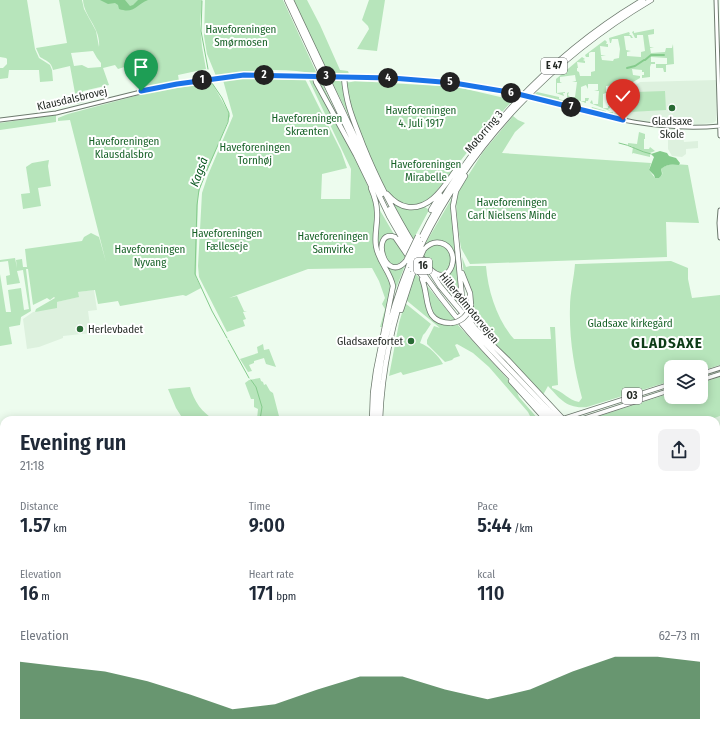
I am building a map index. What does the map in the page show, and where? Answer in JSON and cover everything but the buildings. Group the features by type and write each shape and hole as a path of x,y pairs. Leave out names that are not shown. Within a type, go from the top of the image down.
{"highway":[{"name":"Hillerødmotorvejen","path":"287,0 322,71"},
{"name":"Hillerødmotorvejen","path":"291,0 340,114 397,231 419,266 447,305 475,338 548,416"},
{"name":"Motorring 3","path":"376,416 377,393 387,335 403,279 442,198 454,178 478,145 512,106 566,55 597,31 643,0"},
{"name":"Motorring 3","path":"421,242 456,184 474,158 493,134 537,87 599,34 651,0"},
{"path":"314,76 356,155"},
{"path":"344,77 348,107 366,151 395,212 426,263 458,308 558,416"},
{"name":"Hillerødmotorvejen","path":"327,82 347,119 393,216 421,263 465,322 530,392 558,416"},
{"path":"340,114 342,122 371,188 402,246 420,273 447,305"},
{"name":"16","path":"347,119 366,151"},
{"path":"482,334 469,317 464,304 461,289 453,211 456,191 461,181 493,134"},
{"path":"382,187 395,202 404,206 414,207 425,205 433,199 466,157 478,145"},
{"path":"402,246 391,236 384,239 381,245 385,259 390,265 410,267 435,203 451,177"},
{"path":"371,188 377,211 375,240 376,248 380,259 390,275 393,286 381,342 377,393"},
{"path":"420,273 430,313 438,321 452,323 463,318 468,313 471,305 470,293 462,273 456,240"},
{"path":"421,242 444,244 451,251 453,266 450,271 442,275 434,273 426,263"},
{"name":"Motorring 3","path":"377,393 410,267"},
{"path":"387,317 396,292 403,279"},
{"path":"475,338 481,348 542,416"},
{"path":"500,353 524,381 530,392"},
{"name":"Motorring 3","path":"376,410 378,416"},
{"path":"374,416 376,410"}],"main road":[{"path":"708,372 720,368"},
{"path":"708,378 720,374"},
{"name":"O3","path":"570,416 664,386"},
{"name":"O3","path":"591,416 664,392"}],"street":[{"path":"716,0 720,136"},
{"name":"Klausdalsbrovej","path":"0,119 20,118 60,112 177,84 244,75 344,77 442,82 514,93 641,124 685,127 720,126"},
{"path":"720,210 718,222 720,238"}],"shaded area":[{"path":"100,0 125,0 130,6 138,0 148,0 132,10 124,10 119,9 118,5 115,3 108,4"},
{"name":"Gladsaxe Skole","path":"717,80 716,121 713,123 667,125 625,118 633,87 640,82"},
{"path":"668,129 682,129 684,142 698,141 698,148 686,149 686,154 682,157 672,156 668,149"},
{"path":"660,151 676,158 680,163 679,165 674,164 663,167 661,169 661,176 659,178 655,178 649,170 654,157 651,154"},
{"path":"94,290 97,310 88,311 91,333 63,336 63,338 39,347 27,349 23,319 33,312 42,310 57,302 78,297 78,292"}],"green space":[{"path":"0,0 27,0 35,49 39,58 50,65 53,81 40,82 39,70 9,70 8,78 0,79 0,68 3,68 7,64 7,59 0,57"},
{"path":"59,0 82,0 84,9 96,31 86,12 83,0 202,0 200,24 206,69 178,75 179,81 139,89 137,79 141,74 136,60 130,62 131,65 118,69 115,65 103,68 109,85 83,91 84,102 77,104 70,66 53,70 50,63 40,57 36,48 67,43","holes":["96,31 99,40 99,47","93,51 101,63 101,67 88,68 82,65 74,66 71,53"]},
{"name":"Haveforeningen Smørmosen","path":"205,0 283,0 317,74 266,70 216,76 207,54 204,36"},
{"path":"293,0 307,0 340,70 348,71 349,74 328,73"},
{"path":"369,0 385,0 377,51 357,49 369,29 362,20"},
{"path":"654,29 654,34 648,35 650,47 654,47 650,48 651,53 665,52 666,48 672,48 673,44 674,64 666,65 666,72 664,72 663,68 656,68 656,64 667,64 667,58 651,57 651,62 655,62 655,64 651,64 650,77 642,78 644,72 642,72 642,70 632,69 633,75 640,76 640,78 633,82 628,92 620,93 623,90 623,86 606,86 606,92 609,92 603,94 603,108 608,108 608,106 610,106 608,109 610,111 590,103 592,100 593,104 598,104 599,91 594,91 598,90 598,84 588,84 588,89 586,85 581,87 581,101 585,101 585,98 589,98 586,103 567,97 567,93 569,92 568,95 570,97 575,97 577,82 572,82 576,81 575,75 560,77 560,82 562,83 557,83 557,93 565,92 563,93 564,96 556,93 556,79 582,57 585,59 583,60 585,63 577,62 577,71 579,72 580,76 591,76 591,72 595,71 595,52 589,53 589,57 586,57 585,55 605,40 608,47 600,46 601,55 606,55 601,56 602,60 613,61 614,59 619,58 620,49 618,39 612,39 610,43 609,38 629,32 629,35 633,38 630,36 624,36 626,50 631,51 627,52 627,56 641,57 641,52 645,51 643,35 637,35 637,38 635,38 632,32 634,31 634,33"},
{"path":"241,77 290,80 305,79 341,151 347,168 322,174 321,199 350,199 351,169 308,78 320,79 372,196 376,211 374,239 390,278 391,287 388,308 382,327 380,327 385,309 382,304 385,298 379,281 372,268 308,269 229,298 237,296 244,311 247,311 243,312 246,319 243,320 245,326 227,332 199,277 198,266 202,193 233,116 223,80"},
{"name":"Haveforeningen 4. Juli 1917","path":"330,78 346,82 355,81 457,87 513,100 477,140 430,199 418,205 404,205 391,197 385,188"},
{"path":"212,83 230,116 198,195 196,277 201,288 186,296 183,295 120,306 118,301 98,304 95,290 78,292 79,297 57,302 57,308 35,312 36,309 55,298 54,297 50,300 47,298 33,305 28,269 26,269 31,311 21,317 20,325 9,327 12,344 0,346 0,274 6,312 11,312 8,290 21,288 24,310 29,309 23,270 17,271 20,283 7,285 6,276 10,275 8,261 0,262 0,260 15,258 17,268 16,260 22,259 23,267 27,267 25,249 82,241 84,237 91,233 99,237 106,262 70,120 58,121 58,118 154,91"},
{"path":"665,91 666,110 630,112 636,92"},
{"path":"537,92 559,97 559,99 591,109 592,107 606,111 608,114 609,112 613,112 613,114 622,112 622,118 534,95"},
{"path":"56,115 56,122 0,130 0,123"},
{"name":"Haveforeningen Carl Nielsens Minde","path":"513,116 525,123 515,132 502,153 651,163 649,170 655,178 660,177 662,174 661,169 667,165 688,165 699,223 666,222 667,257 470,264 461,248 458,228 456,202 459,190 483,152"},
{"path":"639,132 645,134 644,149 649,149 650,147 655,151 650,153 650,157 632,154 633,147 628,145 628,143 637,144"},
{"path":"49,160 48,166 51,186 38,188 41,206 23,209 21,194 30,193 26,167 32,163"},
{"path":"456,191 453,200 465,315 435,274 451,272 454,259 449,247 441,241 424,246"},
{"path":"391,201 418,208 425,207 429,210 413,240"},
{"path":"378,207 395,236 389,235 381,244 389,266 406,263 395,291 389,270 378,249"},
{"path":"386,239 395,239 406,256 399,263 393,265 388,262 385,256 383,245"},
{"path":"441,244 449,251 451,257 451,268 443,273 439,273 431,268 423,256 429,246"},
{"name":"Gladsaxe kirkegård","path":"462,257 466,267 486,266 494,305 503,323 514,339 551,339 550,327 555,327 558,385 552,386 552,388 575,401 579,402 582,398 574,364 570,330 570,302 575,264 671,261 688,268 688,279 692,298 720,295 720,365 708,369 708,360 664,360 664,383 587,407 569,405 560,399 548,386 543,395 480,330 470,314 473,300 464,275"},
{"path":"415,274 420,279 422,284 427,310 431,316 436,321 444,324 457,324 515,387 519,397 536,416 530,416 489,367 473,353 457,344 455,345 460,356 445,362 427,344 427,340 434,326 440,328 406,300"},
{"path":"424,282 456,321 443,322 431,314"},
{"path":"405,303 431,324 423,335 420,343 427,346 443,364 403,375 401,372 389,376 399,323"},
{"path":"263,344 264,350 269,349 276,367 266,364 264,358 254,361 254,363 249,365 252,371 248,372 240,359 258,353 257,347"},
{"path":"720,377 720,416 599,416 664,395 664,404 708,404 708,381"},
{"path":"260,378 264,385 266,384 273,393 279,416 257,416 258,409 254,407 254,399 251,399 245,383 249,380"},
{"path":"190,387 199,406 209,416 181,416 168,389"}],"waterway":[{"name":"Kagså","path":"202,1 201,31 208,69"},
{"path":"645,60 651,55 664,55"},
{"path":"627,68 635,66 644,60"},
{"name":"Kagså","path":"212,83 222,98 229,113 228,122 199,190 197,205 195,274 212,311 227,338"},
{"path":"619,143 651,154"},
{"name":"Kagså","path":"228,340 249,378"},
{"name":"Kagså","path":"251,380 256,387 262,407 261,416"}],"place":[{"name":"Gladsaxe Skole","path":"672,108"},
{"name":"Herlevbadet","path":"80,329"},
{"name":"Gladsaxefortet","path":"411,341"}],"district":[{"name":"GLADSAXE","path":"667,343"}],"route":[{"path":"141,91 236,75 392,78 454,83 514,93 623,120"}],"park label":[{"name":"Haveforeningen Skrænten","path":"307,124"},
{"name":"Haveforeningen Klausdalsbro","path":"124,147"},
{"name":"Haveforeningen Tornhøj","path":"255,153"},
{"name":"Haveforeningen Mirabelle","path":"426,170"},
{"name":"Haveforeningen Fælleseje","path":"227,239"},
{"name":"Haveforeningen Samvirke","path":"333,242"},
{"name":"Haveforeningen Nyvang","path":"150,255"}]}
